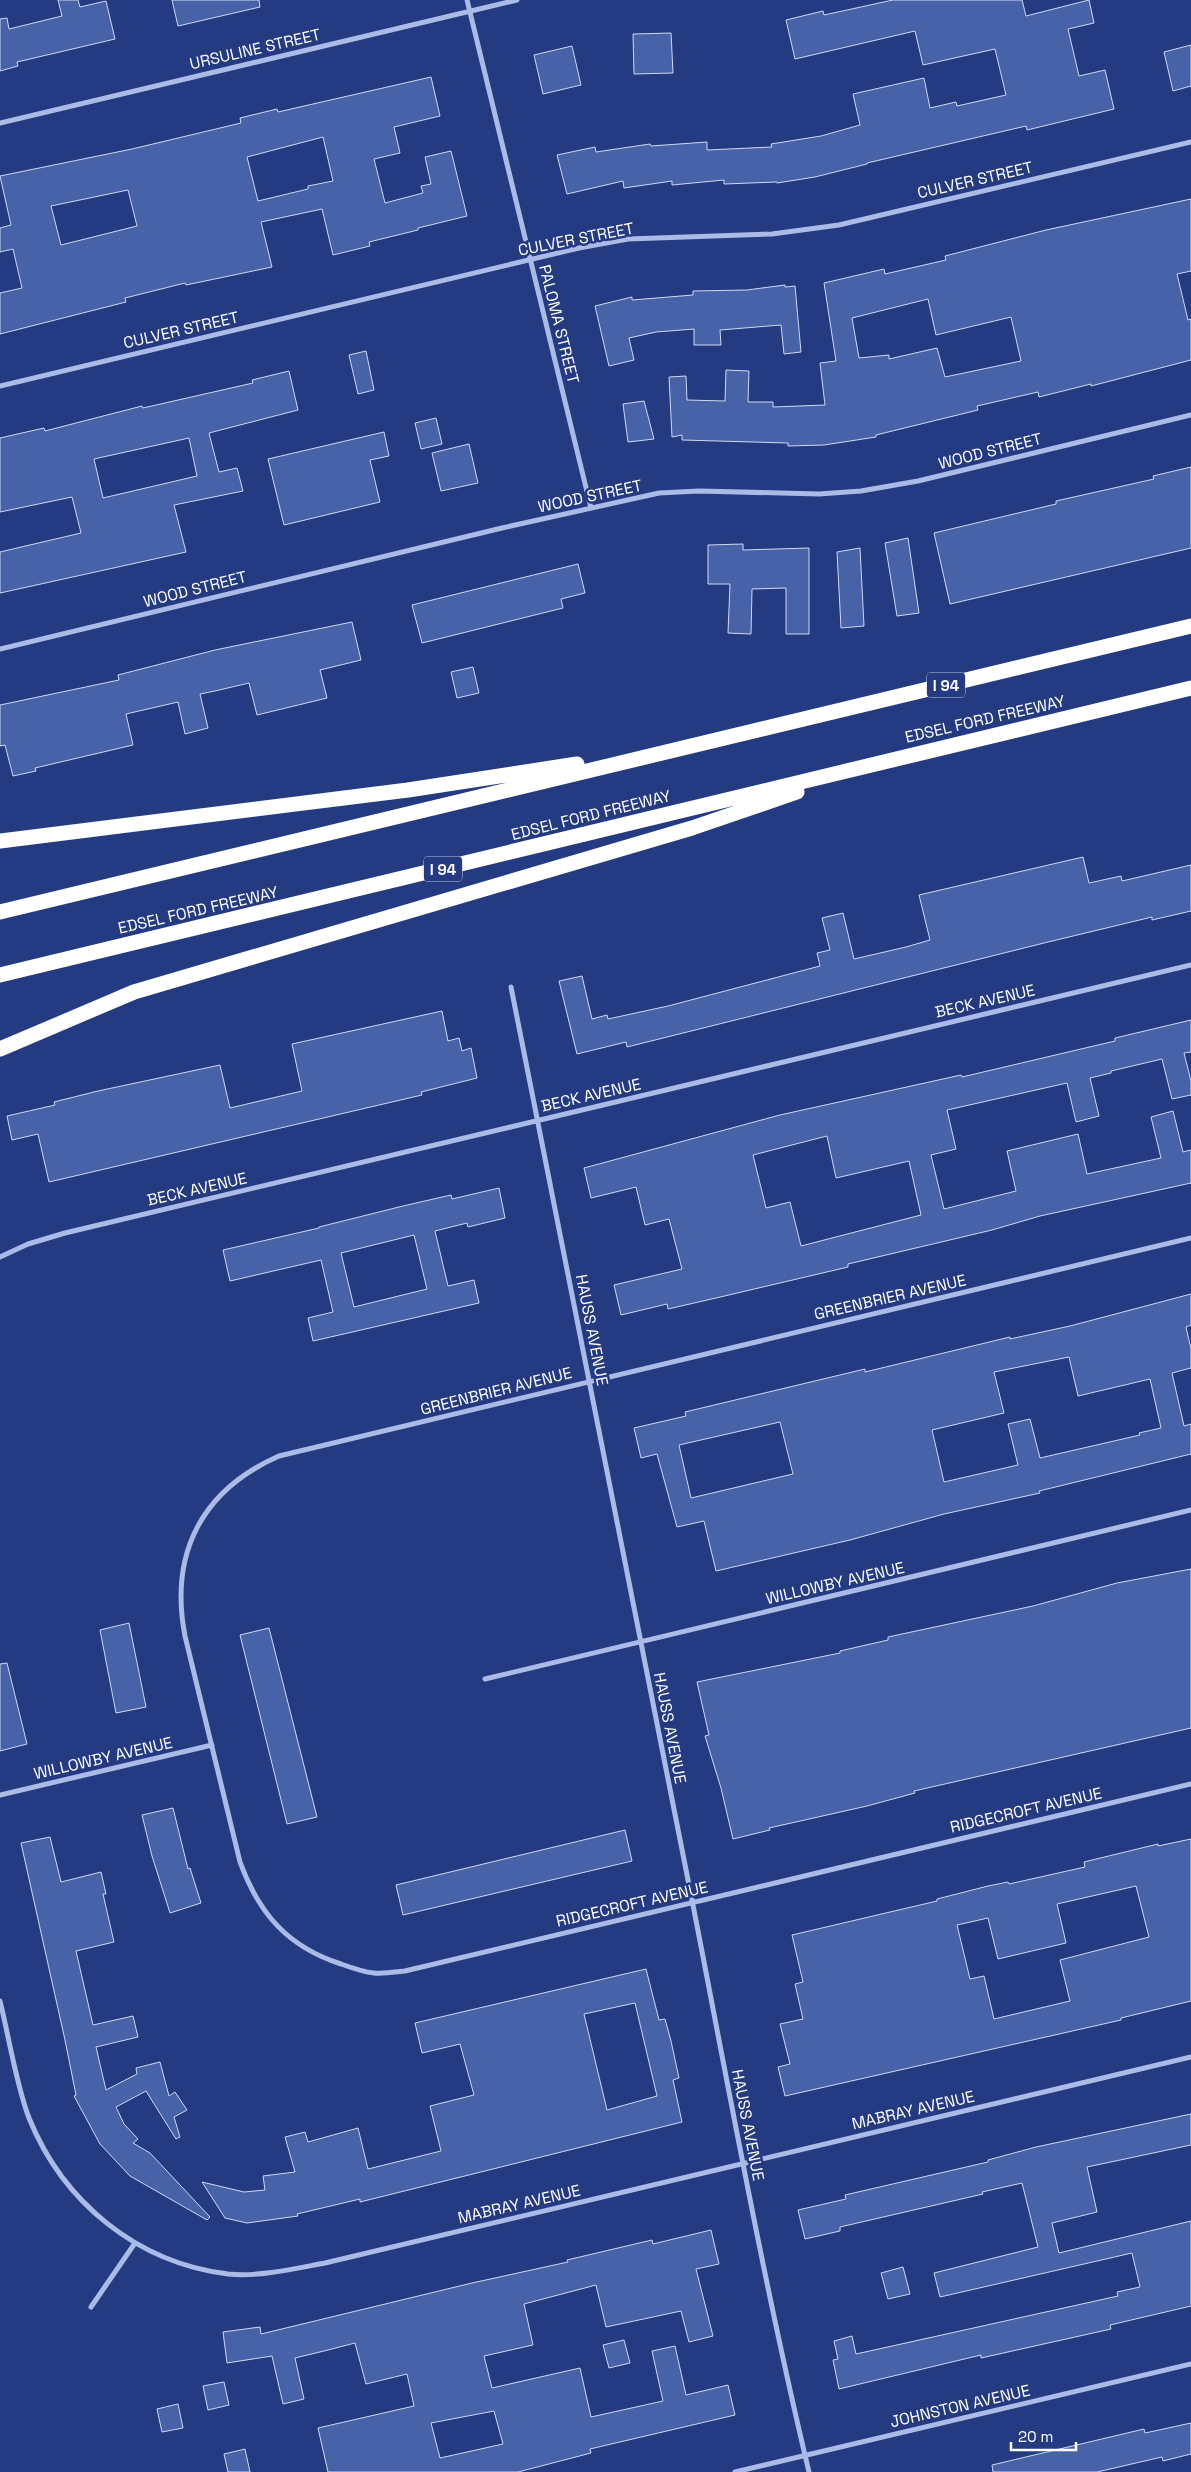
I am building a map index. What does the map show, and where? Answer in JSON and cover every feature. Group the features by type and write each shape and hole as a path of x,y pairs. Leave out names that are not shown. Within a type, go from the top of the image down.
{"highway":[{"name":"I 94","path":"0,912 1191,626"},
{"name":"EDSEL FORD FREEWAY","path":"0,975 1191,688"},
{"path":"0,841 408,790 701,744"},
{"path":"0,1049 134,992 692,828 886,761"}],"street":[{"name":"PALOMA STREET","path":"467,0 591,508"},
{"name":"URSULINE STREET","path":"0,123 517,0"},
{"name":"CULVER STREET","path":"0,386 531,259 628,239 772,234 839,225 1191,142"},
{"name":"WOOD STREET","path":"0,649 659,493 699,491 819,494 861,491 918,481 1191,415"},
{"name":"BECK AVENUE","path":"0,1257 28,1244 65,1233 1191,965"},
{"name":"HAUSS AVENUE","path":"512,987 693,1903 742,2165 809,2472"},
{"name":"GREENBRIER AVENUE","path":"212,1745 185,1636 181,1612 180,1590 184,1564 198,1524 209,1508 226,1490 249,1472 279,1456 1191,1238"},
{"name":"WILLOWBY AVENUE","path":"485,1679 1191,1510"},
{"name":"WILLOWBY AVENUE","path":"0,1795 212,1745"},
{"name":"RIDGECROFT AVENUE","path":"212,1745 240,1862 253,1893 263,1910 286,1935 307,1950 329,1960 374,1973 405,1971 1191,1784"},
{"name":"MABRAY AVENUE","path":"0,2001 28,2116 44,2152 66,2184 97,2216 135,2243 163,2257 192,2267 228,2274 267,2274 325,2263 1191,2057"},
{"path":"92,2308 135,2243"},
{"name":"JOHNSTON AVENUE","path":"735,2472 1191,2364"}],"building":[{"path":"58,0 78,0 80,7 106,1 115,39 17,62 18,66 0,71 0,19 7,18 9,29 62,16"},
{"path":"172,0 259,0 260,7 178,26"},
{"path":"893,0 1022,0 1026,16 1089,0 1094,23 1068,29 1079,76 1105,70 1114,109 1027,130 1026,126 815,177 777,183 724,184 724,180 672,185 672,181 624,188 623,181 567,194 557,155 595,147 596,152 650,144 651,146 707,142 707,150 772,147 771,144 821,136 860,125 853,94 924,78 930,108 956,102 957,106 1006,95 995,49 923,65 915,31 795,59 786,20 823,11 824,15"},
{"path":"671,33 673,73 634,74 633,34"},
{"path":"1191,45 1191,86 1173,91 1164,52"},
{"path":"572,46 581,85 543,94 534,55"},
{"path":"431,77 440,116 394,127 400,153 374,159 385,203 423,193 421,186 431,184 425,157 451,151 467,216 369,242 370,246 333,255 322,209 261,222 272,267 186,285 185,283 125,298 126,302 0,334 0,293 22,288 13,249 0,252 0,228 11,225 0,176 132,149 241,123 240,118 277,109 278,112","holes":["323,137 333,181 308,186 308,189 258,201 247,157","128,190 137,226 61,245 51,206"]},
{"path":"1191,199 1191,271 1177,274 1188,320 1191,319 1191,360 1091,386 1091,384 1039,397 1038,392 977,406 978,410 876,435 876,437 824,445 788,446 788,443 682,440 682,435 672,437 669,377 686,376 687,400 725,401 726,370 749,371 748,402 773,402 773,407 825,405 820,363 836,361 824,283 884,269 885,274 946,260 945,256 1046,230","holes":["928,299 936,335 1011,317 1021,361 945,377 937,348 889,359 889,355 859,358 852,318"]},
{"path":"785,285 785,287 795,286 801,352 784,354 781,325 720,330 721,345 694,345 694,329 656,332 629,338 634,360 609,366 595,306 632,297 632,300 693,295 693,291 747,290"},
{"path":"366,351 374,390 358,394 349,355"},
{"path":"289,371 298,410 209,433 219,472 237,468 243,491 174,505 186,552 0,593 0,552 81,533 72,497 0,512 0,438 44,428 45,431 142,406 143,408 253,383 252,380","holes":["189,438 197,476 103,498 94,459"]},
{"path":"644,401 654,439 628,442 623,404"},
{"path":"436,418 442,444 421,449 415,423"},
{"path":"384,432 389,456 370,460 380,502 284,525 268,459"},
{"path":"469,444 478,483 441,491 432,453"},
{"path":"1191,467 1191,548 950,604 934,533 1056,504 1056,501 1154,479 1153,476"},
{"path":"908,538 919,613 897,616 885,543"},
{"path":"743,544 743,550 809,548 809,634 786,634 786,588 752,589 751,634 728,633 730,584 708,584 708,545"},
{"path":"860,548 864,626 841,628 837,552"},
{"path":"578,564 585,593 561,599 563,608 422,643 412,605"},
{"path":"352,622 361,660 320,670 327,698 257,715 249,683 200,694 208,728 185,734 178,702 126,714 133,745 35,768 36,771 13,776 5,745 0,746 0,705 119,680 118,675 215,650"},
{"path":"473,667 479,693 457,698 451,672"},
{"path":"1083,857 1089,883 1121,876 1122,881 1191,865 1191,911 1152,920 1152,917 1044,943 627,1047 626,1042 577,1054 559,981 582,976 592,1019 607,1015 608,1019 668,1006 820,966 817,953 830,950 822,918 843,913 854,959 906,947 930,940 919,895"},
{"path":"442,1011 448,1041 459,1038 462,1051 471,1048 477,1078 421,1092 422,1095 49,1182 38,1134 12,1140 7,1116 55,1105 54,1102 98,1091 220,1065 230,1108 302,1091 292,1044"},
{"path":"1191,1020 1191,1052 1184,1053 1191,1081 1191,1095 1172,1099 1162,1059 1090,1078 1099,1116 1076,1122 1067,1083 947,1110 956,1149 931,1155 944,1209 1016,1191 1007,1151 1078,1134 1087,1174 1161,1158 1151,1117 1173,1111 1183,1152 1191,1150 1191,1183 1040,1216 992,1230 848,1264 848,1267 716,1298 668,1309 667,1304 621,1315 614,1285 682,1269 669,1219 645,1225 636,1187 591,1198 584,1168 780,1115 961,1075 962,1077 1115,1041 1115,1038","holes":["827,1136 836,1178 909,1161 921,1215 801,1246 790,1202 766,1208 753,1155"]},
{"path":"499,1188 505,1218 468,1227 467,1223 435,1231 448,1286 474,1280 479,1303 313,1341 308,1318 333,1312 321,1260 230,1281 223,1250 451,1195 452,1199","holes":["414,1235 427,1289 354,1307 341,1253"]},
{"path":"1191,1294 1191,1325 1186,1327 1191,1349 1191,1368 1172,1373 1184,1426 1191,1424 1191,1454 1039,1491 1040,1493 944,1514 850,1540 716,1571 704,1521 677,1527 657,1454 641,1458 634,1428 686,1416 685,1412 865,1369 865,1372 1010,1337 1010,1339 1070,1326","holes":["1069,1357 1078,1396 1150,1379 1161,1428 1139,1433 1140,1435 1040,1458 1030,1419 1008,1424 1018,1465 944,1482 932,1430 1004,1413 994,1372","780,1422 793,1474 691,1498 679,1445"]},
{"path":"1191,1569 1191,1728 914,1791 915,1793 867,1806 769,1828 770,1830 733,1839 721,1788 705,1736 709,1735 697,1682 840,1653 840,1651 888,1640 888,1637 1033,1606 1117,1583"},
{"path":"129,1623 146,1707 116,1713 100,1630"},
{"path":"269,1628 317,1817 287,1824 240,1635"},
{"path":"7,1663 27,1744 0,1751 0,1664"},
{"path":"173,1808 188,1869 190,1868 201,1903 170,1913 152,1856 142,1815"},
{"path":"625,1830 632,1861 403,1915 396,1885"},
{"path":"50,1837 61,1882 101,1872 106,1894 103,1894 114,1942 76,1951 93,2025 133,2016 138,2037 96,2047 106,2090 137,2074 136,2068 160,2062 169,2096 175,2092 187,2110 174,2117 180,2137 176,2139 146,2091 116,2107 124,2124 138,2139 133,2143 150,2153 210,2217 207,2220 130,2176 100,2144 74,2096 76,2095 65,2040 21,1843"},
{"path":"1191,1839 1191,2001 1121,2018 1121,2020 785,2096 778,2067 790,2064 780,2024 803,2019 795,1984 803,1982 792,1935 937,1901 937,1899 988,1886 1008,1882 1009,1884 1085,1867 1084,1862 1158,1844 1158,1846","holes":["1136,1886 1149,1937 1060,1960 1070,2001 994,2019 984,1976 970,1979 957,1925 988,1918 998,1959 1066,1943 1057,1904"]},
{"path":"646,1969 659,2020 665,2019 671,2041 679,2078 673,2080 682,2122 360,2202 360,2199 297,2214 298,2216 247,2223 225,2218 202,2182 244,2192 265,2190 263,2176 295,2172 285,2137 305,2132 308,2142 358,2128 368,2169 441,2151 430,2106 474,2095 460,2044 422,2053 415,2023","holes":["635,2003 657,2096 607,2110 584,2014"]},
{"path":"1191,2114 1191,2145 1087,2167 1097,2212 1052,2223 1059,2253 1191,2221 1191,2306 1110,2325 1111,2329 981,2358 981,2355 839,2389 833,2360 838,2359 834,2341 852,2336 856,2354 1118,2296 1117,2292 1140,2287 1132,2253 940,2297 934,2273 1038,2247 1022,2183 982,2192 983,2194 840,2227 840,2231 805,2239 798,2210 846,2199 845,2195 988,2162 988,2160 1036,2147"},
{"path":"711,2230 719,2264 696,2269 713,2336 689,2342 681,2311 606,2327 596,2285 524,2304 533,2345 484,2356 492,2388 580,2368 591,2417 663,2401 652,2351 675,2346 686,2395 728,2385 735,2415 590,2449 591,2453 518,2472 328,2472 318,2428 414,2406 407,2374 366,2384 355,2343 295,2358 304,2399 283,2404 272,2356 227,2363 223,2332 260,2327 261,2334 568,2262 567,2260 652,2240 653,2244","holes":["494,2411 503,2444 440,2458 431,2423"]},
{"path":"903,2267 910,2294 888,2299 881,2273"},
{"path":"624,2340 630,2363 609,2368 603,2345"},
{"path":"224,2382 229,2405 208,2410 203,2386"},
{"path":"178,2404 183,2428 162,2432 157,2409"},
{"path":"1191,2423 1191,2454 1163,2461 1162,2457 1097,2472 993,2472 992,2465 1144,2429 1145,2433"},
{"path":"245,2449 250,2472 228,2472 224,2454"}]}
